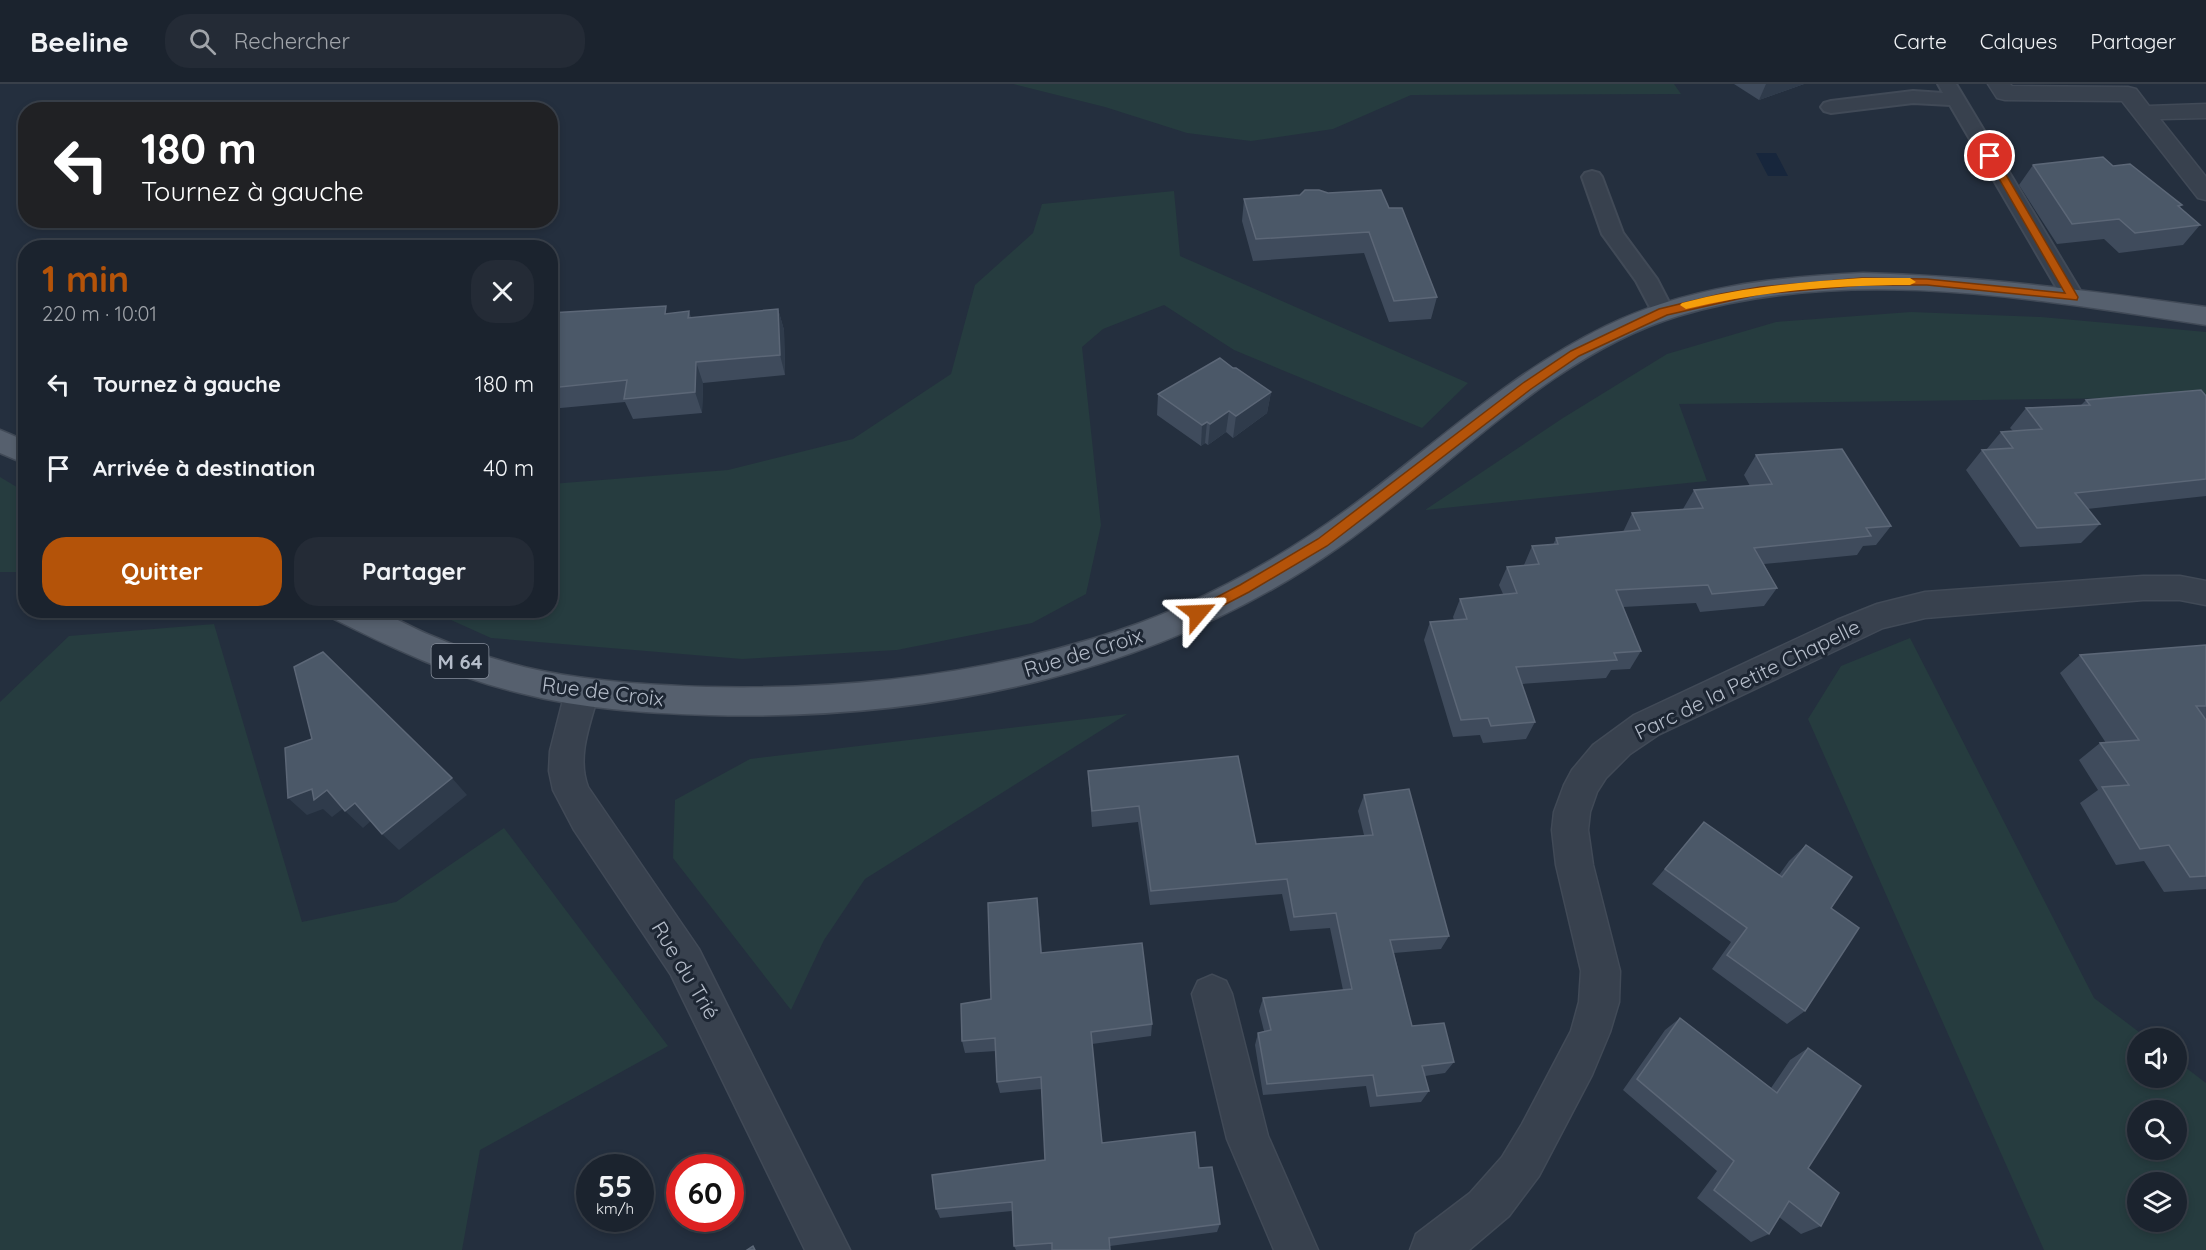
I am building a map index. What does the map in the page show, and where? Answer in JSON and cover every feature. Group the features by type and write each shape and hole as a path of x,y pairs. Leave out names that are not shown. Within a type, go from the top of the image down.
{"main road":[{"name":"Rue de Croix","path":"362,618 430,651 503,675 582,692 639,699 800,702 886,696 976,682 1071,658 1141,635 1228,598 1323,542 1527,386 1575,353 1663,312 1760,290 1862,281 1927,282 2073,297 2206,316"},
{"path":"0,440 18,450"}],"street":[{"path":"1999,84 2005,93 2128,94 2206,192"},
{"path":"2144,113 2206,111"},
{"name":"Parc de la Petite Chapelle","path":"1432,1250 1467,1227 1501,1192 1528,1157 1585,1047 1596,1014 1601,984 1598,956 1570,831 1574,804 1583,784 1600,760 1618,742 1646,725 1848,629 1904,609 1925,604 2143,588 2180,588 2206,593"},
{"name":"Rue du Trié","path":"582,692 566,772 574,794 586,819 685,962 828,1250"},
{"path":"1212,994 1248,1139 1296,1250"}],"lane":[{"path":"1831,106 1952,92 2073,297"},
{"path":"1592,177 1613,234 1646,279 1663,312"}],"green space":[{"path":"1013,84 1674,84 1681,94 1411,95 1333,129 1251,141 1187,133 1105,107"},
{"path":"1174,191 1180,256 1468,383 1422,428 1234,350 1164,305 1103,329 1082,347 1101,525 1086,594 1032,623 897,650 742,659 491,638 447,618 558,618 558,483 728,470 853,439 951,374 975,285 1033,233 1042,204"},
{"path":"1911,312 2041,317 2206,332 2206,397 1679,404 1707,481 1425,510 1563,418 1667,354 1776,322"},
{"path":"0,477 18,488 18,572 0,572"},
{"path":"214,624 302,922 396,902 504,828 668,1046 480,1150 462,1250 0,1250 0,702 69,636"},
{"path":"1910,638 2094,998 2134,1028 2127,1028 2127,1088 2187,1088 2187,1069 2206,1083 2206,1250 2044,1250 1808,719 1841,666"},
{"path":"1127,714 865,879 824,940 791,1010 673,858 675,800 750,759"}],"water":[{"path":"1756,153 1776,153 1788,176 1768,176"}],"building":[{"path":"2103,157 2113,166 2130,164 2182,205 2178,206 2200,225 2135,233 2119,219 2072,224 2033,165"},
{"path":"1305,190 1319,190 1328,193 1381,190 1389,208 1402,208 1437,297 1394,301 1369,232 1256,239 1244,199 1300,195"},
{"path":"666,306 665,314 689,311 688,318 778,309 780,355 696,362 695,392 624,399 627,380 558,387 558,313"},
{"path":"1220,358 1271,392 1236,416 1229,411 1210,424 1207,422 1202,425 1158,394"},
{"path":"2201,390 2206,396 2206,479 2075,493 2100,524 2037,528 1982,450 2013,448 2001,432 2042,429 2026,408 2090,405 2086,400"},
{"path":"1842,449 1891,526 1866,528 1871,536 1754,548 1777,588 1712,594 1708,585 1616,590 1641,651 1614,653 1617,660 1516,667 1535,722 1491,726 1488,718 1461,720 1430,622 1467,619 1460,599 1517,593 1507,567 1539,564 1532,546 1558,544 1556,538 1640,530 1632,513 1703,508 1694,490 1772,484 1756,455"},
{"path":"2206,645 2206,706 2196,706 2206,720 2206,876 2190,877 2169,845 2140,849 2102,787 2129,785 2100,743 2139,740 2080,655"},
{"path":"323,652 452,778 382,834 355,803 345,811 327,790 314,800 312,789 288,798 285,748 312,739 294,667"},
{"path":"1238,756 1256,844 1373,835 1364,795 1409,789 1449,936 1390,940 1412,1026 1444,1023 1454,1062 1422,1066 1429,1091 1377,1096 1373,1075 1267,1084 1258,1033 1271,1030 1263,998 1352,989 1336,913 1294,917 1287,879 1151,891 1139,806 1092,811 1088,771"},
{"path":"1704,822 1782,877 1806,845 1852,877 1831,908 1859,928 1805,1011 1727,955 1747,928 1665,869"},
{"path":"1037,898 1041,953 1142,943 1152,1024 1091,1032 1102,1143 1195,1132 1199,1168 1212,1167 1220,1224 1109,1238 1110,1250 1052,1250 1052,1243 1014,1246 1012,1202 936,1209 932,1175 1045,1160 1041,1077 997,1082 995,1038 962,1041 961,1004 991,999 988,903"},
{"path":"1680,1018 1777,1093 1808,1048 1861,1086 1808,1168 1839,1193 1821,1226 1789,1201 1769,1234 1714,1190 1734,1161 1637,1079"}],"slow traffic":[{"path":"1686,305 1796,285 1862,281 1910,282"}],"route":[{"path":"1198,613 1245,589 1323,542 1527,386 1575,353 1663,312 1760,290 1796,285 1862,281 1927,282 2073,297 1990,156"}]}
